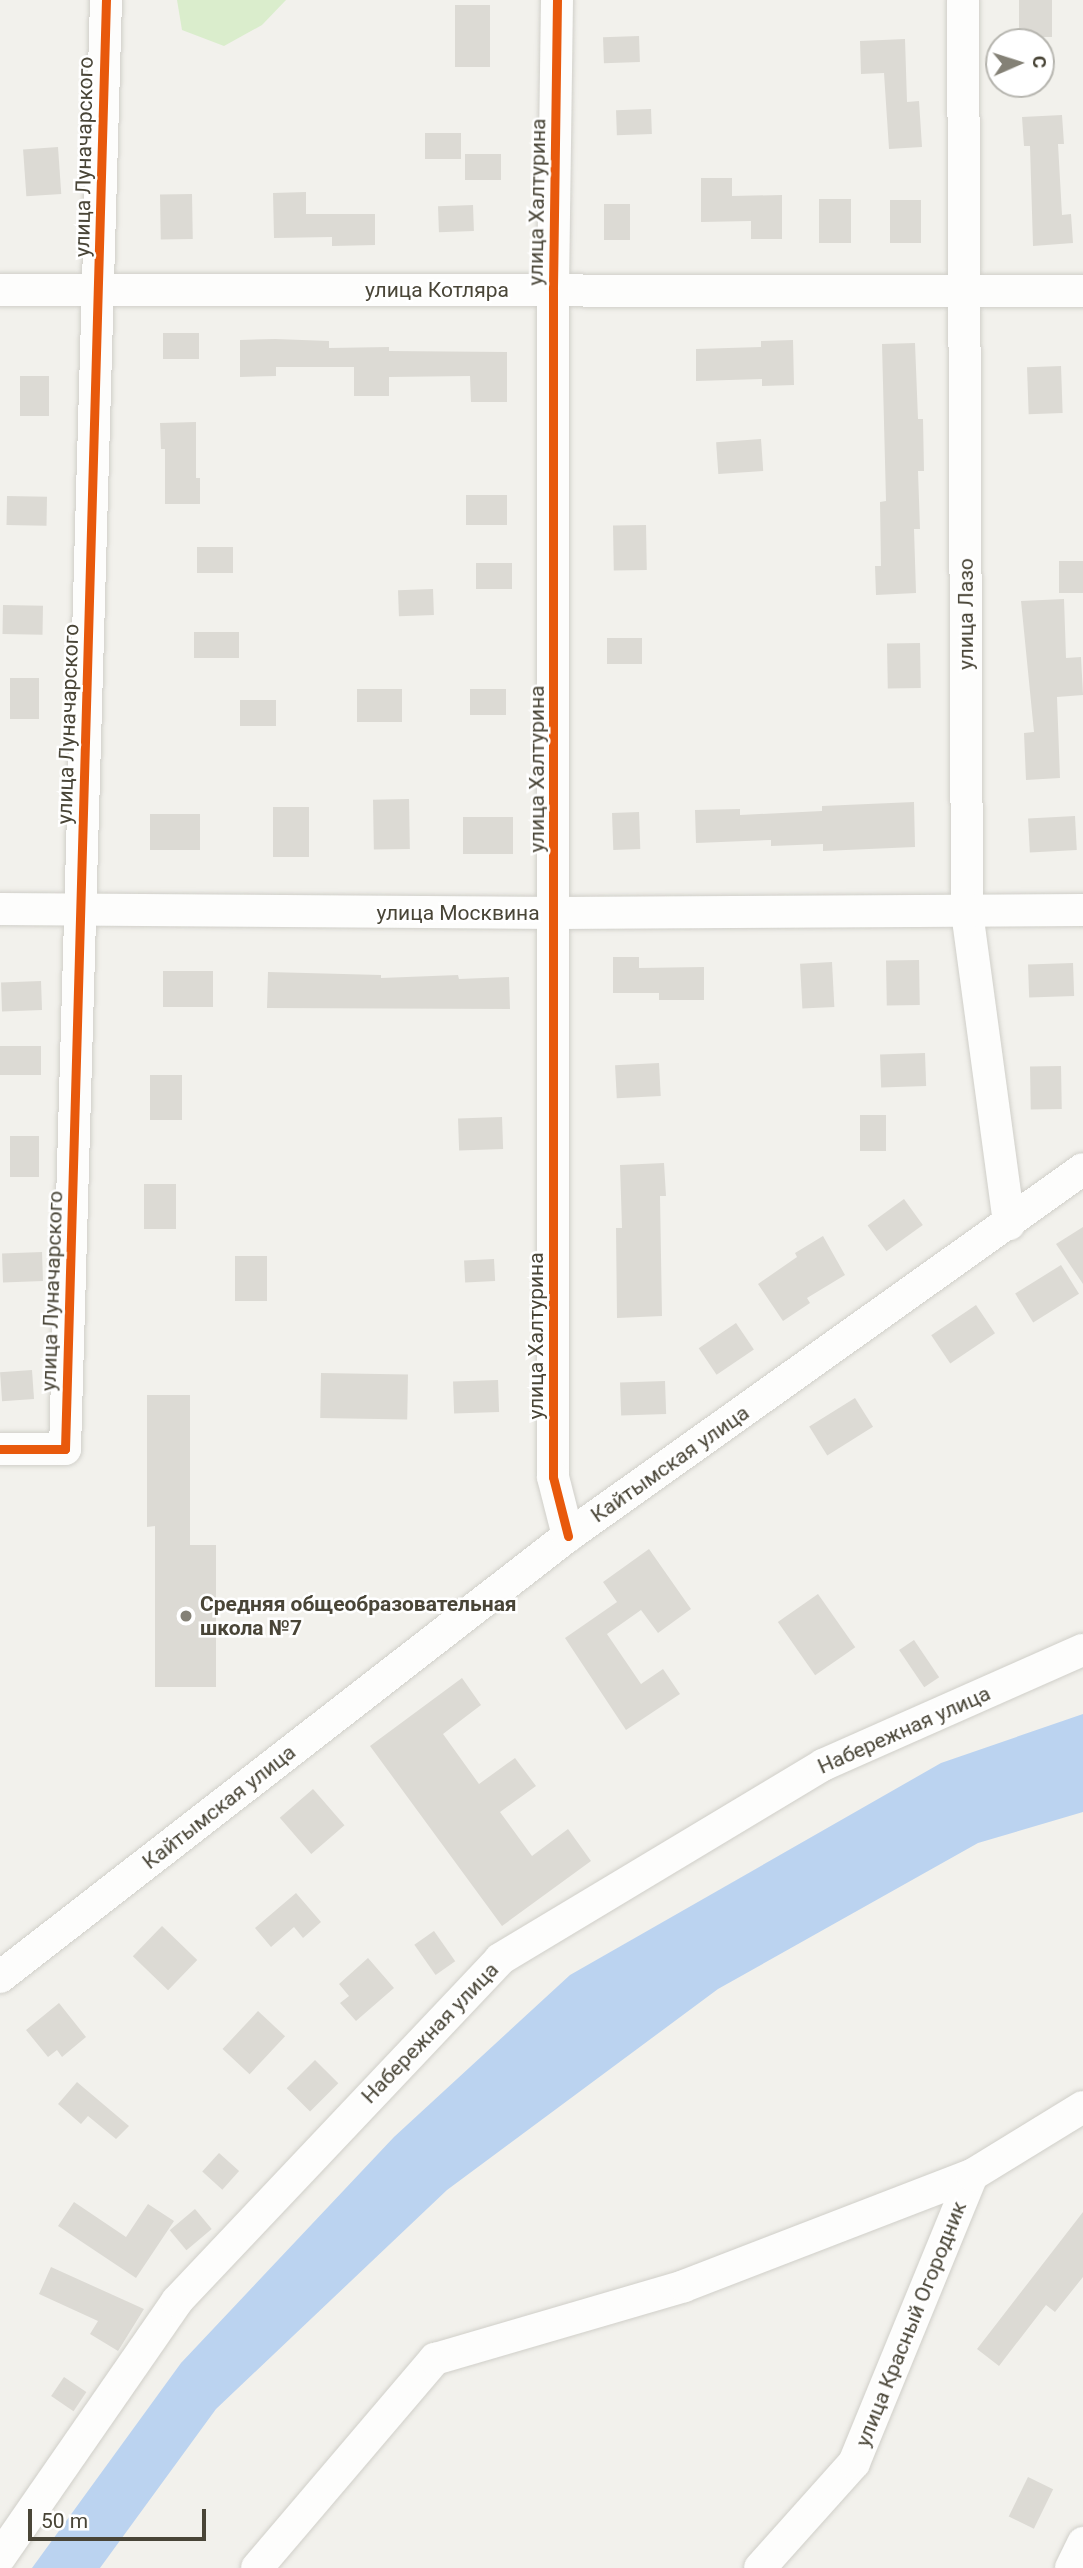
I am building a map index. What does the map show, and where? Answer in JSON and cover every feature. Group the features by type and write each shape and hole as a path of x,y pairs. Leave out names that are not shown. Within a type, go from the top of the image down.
{"street":[{"name":"улица Луначарского","path":"0,1449 65,1449 106,0"},
{"name":"улица Халтурина","path":"557,0 553,290 553,1478 568,1536"},
{"name":"улица Лазо","path":"963,0 967,912 1009,1224"},
{"name":"улица Котляра","path":"0,290 966,293 1083,291"},
{"name":"улица Москвина","path":"0,909 554,913 1083,910"},
{"name":"Кайтымская улица","path":"0,1977 568,1536 1083,1169"},
{"name":"Набережная улица","path":"0,2557 177,2301 500,1959 823,1765 1083,1650"},
{"name":"улица Красный Огородник","path":"760,2568 854,2463 972,2175 1083,2107"},
{"path":"257,2568 435,2359 684,2286 972,2175"},
{"path":"1071,2568 1083,2543"}],"green space":[{"path":"177,0 286,0 262,25 224,46 182,30"}],"water":[{"path":"1083,1714 1083,1812 978,1843 718,1989 447,2190 216,2409 100,2568 32,2568 181,2363 394,2137 570,1975 941,1763"}],"building":[{"path":"1019,0 1052,0 1052,28 1019,28"},
{"path":"455,5 490,5 490,67 455,67"},
{"path":"639,36 640,62 604,63 603,37"},
{"path":"905,39 907,102 919,101 922,147 889,149 884,73 861,74 860,41"},
{"path":"651,109 652,134 617,135 616,110"},
{"path":"1062,115 1064,144 1058,144 1062,215 1071,214 1073,243 1033,246 1030,146 1024,146 1022,117"},
{"path":"425,133 461,133 461,159 425,159"},
{"path":"58,147 61,194 26,196 23,149"},
{"path":"465,154 501,154 501,180 465,180"},
{"path":"701,178 732,178 732,196 782,195 782,239 751,239 751,221 701,222"},
{"path":"306,192 306,214 375,214 375,245 332,246 332,237 274,238 273,193"},
{"path":"192,194 193,239 161,240 160,195"},
{"path":"819,199 851,199 851,243 819,243"},
{"path":"890,200 921,200 921,243 890,243"},
{"path":"604,204 630,204 630,240 604,240"},
{"path":"473,205 474,231 439,232 438,206"},
{"path":"163,333 199,333 199,359 163,359"},
{"path":"240,340 329,341 329,348 389,347 389,351 507,352 507,402 471,402 470,376 389,377 389,396 354,396 354,367 276,367 276,376 240,377"},
{"path":"793,340 794,385 762,386 762,379 696,381 696,349 761,347 761,341"},
{"path":"915,343 918,419 923,419 924,471 918,471 920,529 914,529 916,593 876,595 875,566 881,566 880,502 886,501 882,344"},
{"path":"1061,366 1063,413 1029,414 1027,367"},
{"path":"20,376 49,376 49,416 20,416"},
{"path":"196,422 196,478 200,478 200,504 165,504 165,449 161,449 160,423"},
{"path":"761,439 763,471 718,474 716,442"},
{"path":"466,495 507,495 507,525 466,525"},
{"path":"7,496 47,497 46,526 6,525"},
{"path":"646,525 647,570 614,571 613,526"},
{"path":"197,547 233,547 233,573 197,573"},
{"path":"1059,561 1083,561 1083,593 1059,593"},
{"path":"476,563 512,563 512,589 476,589"},
{"path":"433,589 434,615 399,616 398,590"},
{"path":"1064,599 1066,658 1081,657 1083,695 1057,697 1060,778 1026,780 1024,733 1034,732 1021,601"},
{"path":"3,605 43,606 42,635 2,634"},
{"path":"194,632 239,632 239,658 194,658"},
{"path":"607,638 642,638 642,664 607,664"},
{"path":"920,643 921,688 888,689 887,644"},
{"path":"10,678 39,678 39,719 10,719"},
{"path":"357,689 402,689 402,722 357,722"},
{"path":"470,689 506,689 506,715 470,715"},
{"path":"240,700 276,700 276,726 240,726"},
{"path":"409,799 410,849 374,850 373,800"},
{"path":"914,802 915,847 823,851 823,844 771,846 771,840 696,843 695,810 740,809 740,815 822,811 822,806"},
{"path":"273,807 309,807 309,857 273,857"},
{"path":"639,812 640,849 613,850 612,813"},
{"path":"150,814 200,814 200,850 150,850"},
{"path":"1075,816 1077,850 1030,852 1028,818"},
{"path":"463,817 513,817 513,854 463,854"},
{"path":"613,957 639,957 639,968 704,967 704,1000 659,1000 659,993 613,993"},
{"path":"919,960 920,1005 887,1006 886,961"},
{"path":"832,962 834,1007 802,1009 800,964"},
{"path":"1073,963 1074,996 1029,998 1028,965"},
{"path":"163,971 213,971 213,1007 163,1007"},
{"path":"268,972 381,975 381,978 458,975 459,979 509,977 510,1009 267,1008"},
{"path":"41,981 42,1010 2,1011 1,982"},
{"path":"0,1046 41,1046 41,1075 0,1075"},
{"path":"925,1053 926,1086 881,1088 880,1055"},
{"path":"659,1063 661,1096 617,1098 615,1065"},
{"path":"1061,1066 1062,1109 1031,1110 1030,1067"},
{"path":"150,1075 182,1075 182,1120 150,1120"},
{"path":"860,1115 886,1115 886,1151 860,1151"},
{"path":"502,1117 503,1149 459,1151 458,1119"},
{"path":"10,1136 39,1136 39,1177 10,1177"},
{"path":"664,1163 666,1196 660,1196 662,1316 617,1318 616,1228 622,1228 620,1165"},
{"path":"144,1184 176,1184 176,1229 144,1229"},
{"path":"904,1199 923,1225 886,1251 868,1225"},
{"path":"1083,1227 1083,1284 1056,1244"},
{"path":"823,1236 845,1275 807,1298 810,1303 783,1321 758,1284 797,1257 795,1253"},
{"path":"42,1252 43,1281 3,1282 2,1253"},
{"path":"235,1256 267,1256 267,1301 235,1301"},
{"path":"494,1259 495,1281 465,1283 464,1261"},
{"path":"1061,1265 1079,1294 1033,1322 1015,1294"},
{"path":"976,1305 995,1333 950,1363 931,1335"},
{"path":"736,1323 754,1350 717,1375 699,1348"},
{"path":"32,1370 34,1399 2,1401 0,1372"},
{"path":"321,1373 408,1375 407,1420 320,1418"},
{"path":"498,1380 499,1412 454,1414 453,1382"},
{"path":"665,1381 666,1414 621,1416 620,1383"},
{"path":"147,1395 190,1395 190,1545 216,1545 216,1687 155,1687 155,1526 147,1527"},
{"path":"855,1398 873,1427 827,1455 809,1427"},
{"path":"649,1549 691,1609 658,1633 641,1610 607,1634 641,1684 663,1669 680,1694 626,1730 565,1638 617,1602 603,1582"},
{"path":"818,1594 855,1647 815,1675 778,1622"},
{"path":"914,1640 939,1677 924,1687 899,1650"},
{"path":"462,1678 481,1705 443,1734 479,1784 515,1758 536,1786 500,1812 532,1856 568,1829 591,1861 502,1926 370,1746"},
{"path":"313,1789 344,1825 311,1854 280,1818"},
{"path":"296,1893 321,1922 303,1938 294,1927 271,1947 255,1928"},
{"path":"162,1926 197,1960 168,1990 133,1956"},
{"path":"434,1931 455,1961 436,1975 414,1945"},
{"path":"368,1958 394,1988 356,2021 340,2003 349,1996 339,1984"},
{"path":"59,2003 86,2037 62,2057 57,2050 48,2057 26,2030"},
{"path":"258,2011 285,2036 250,2074 223,2049"},
{"path":"315,2060 338,2083 310,2112 287,2088"},
{"path":"77,2082 129,2126 116,2139 88,2116 81,2124 58,2104"},
{"path":"219,2153 239,2171 222,2190 202,2172"},
{"path":"74,2202 126,2237 148,2204 174,2221 136,2278 58,2226"},
{"path":"195,2209 212,2229 186,2250 170,2230"},
{"path":"1083,2212 1083,2277 1055,2312 1046,2305 999,2366 977,2349"},
{"path":"51,2267 144,2309 118,2351 90,2334 98,2321 39,2294"},
{"path":"64,2377 86,2392 74,2411 51,2396"},
{"path":"1028,2477 1053,2489 1034,2529 1009,2517"}],"cycle path":[{"path":"0,1449 65,1449 106,0"},
{"path":"557,0 553,290 553,1477 568,1536"}],"place":[{"name":"Средняя общеобразовательная школа №7","path":"186,1616"}]}
